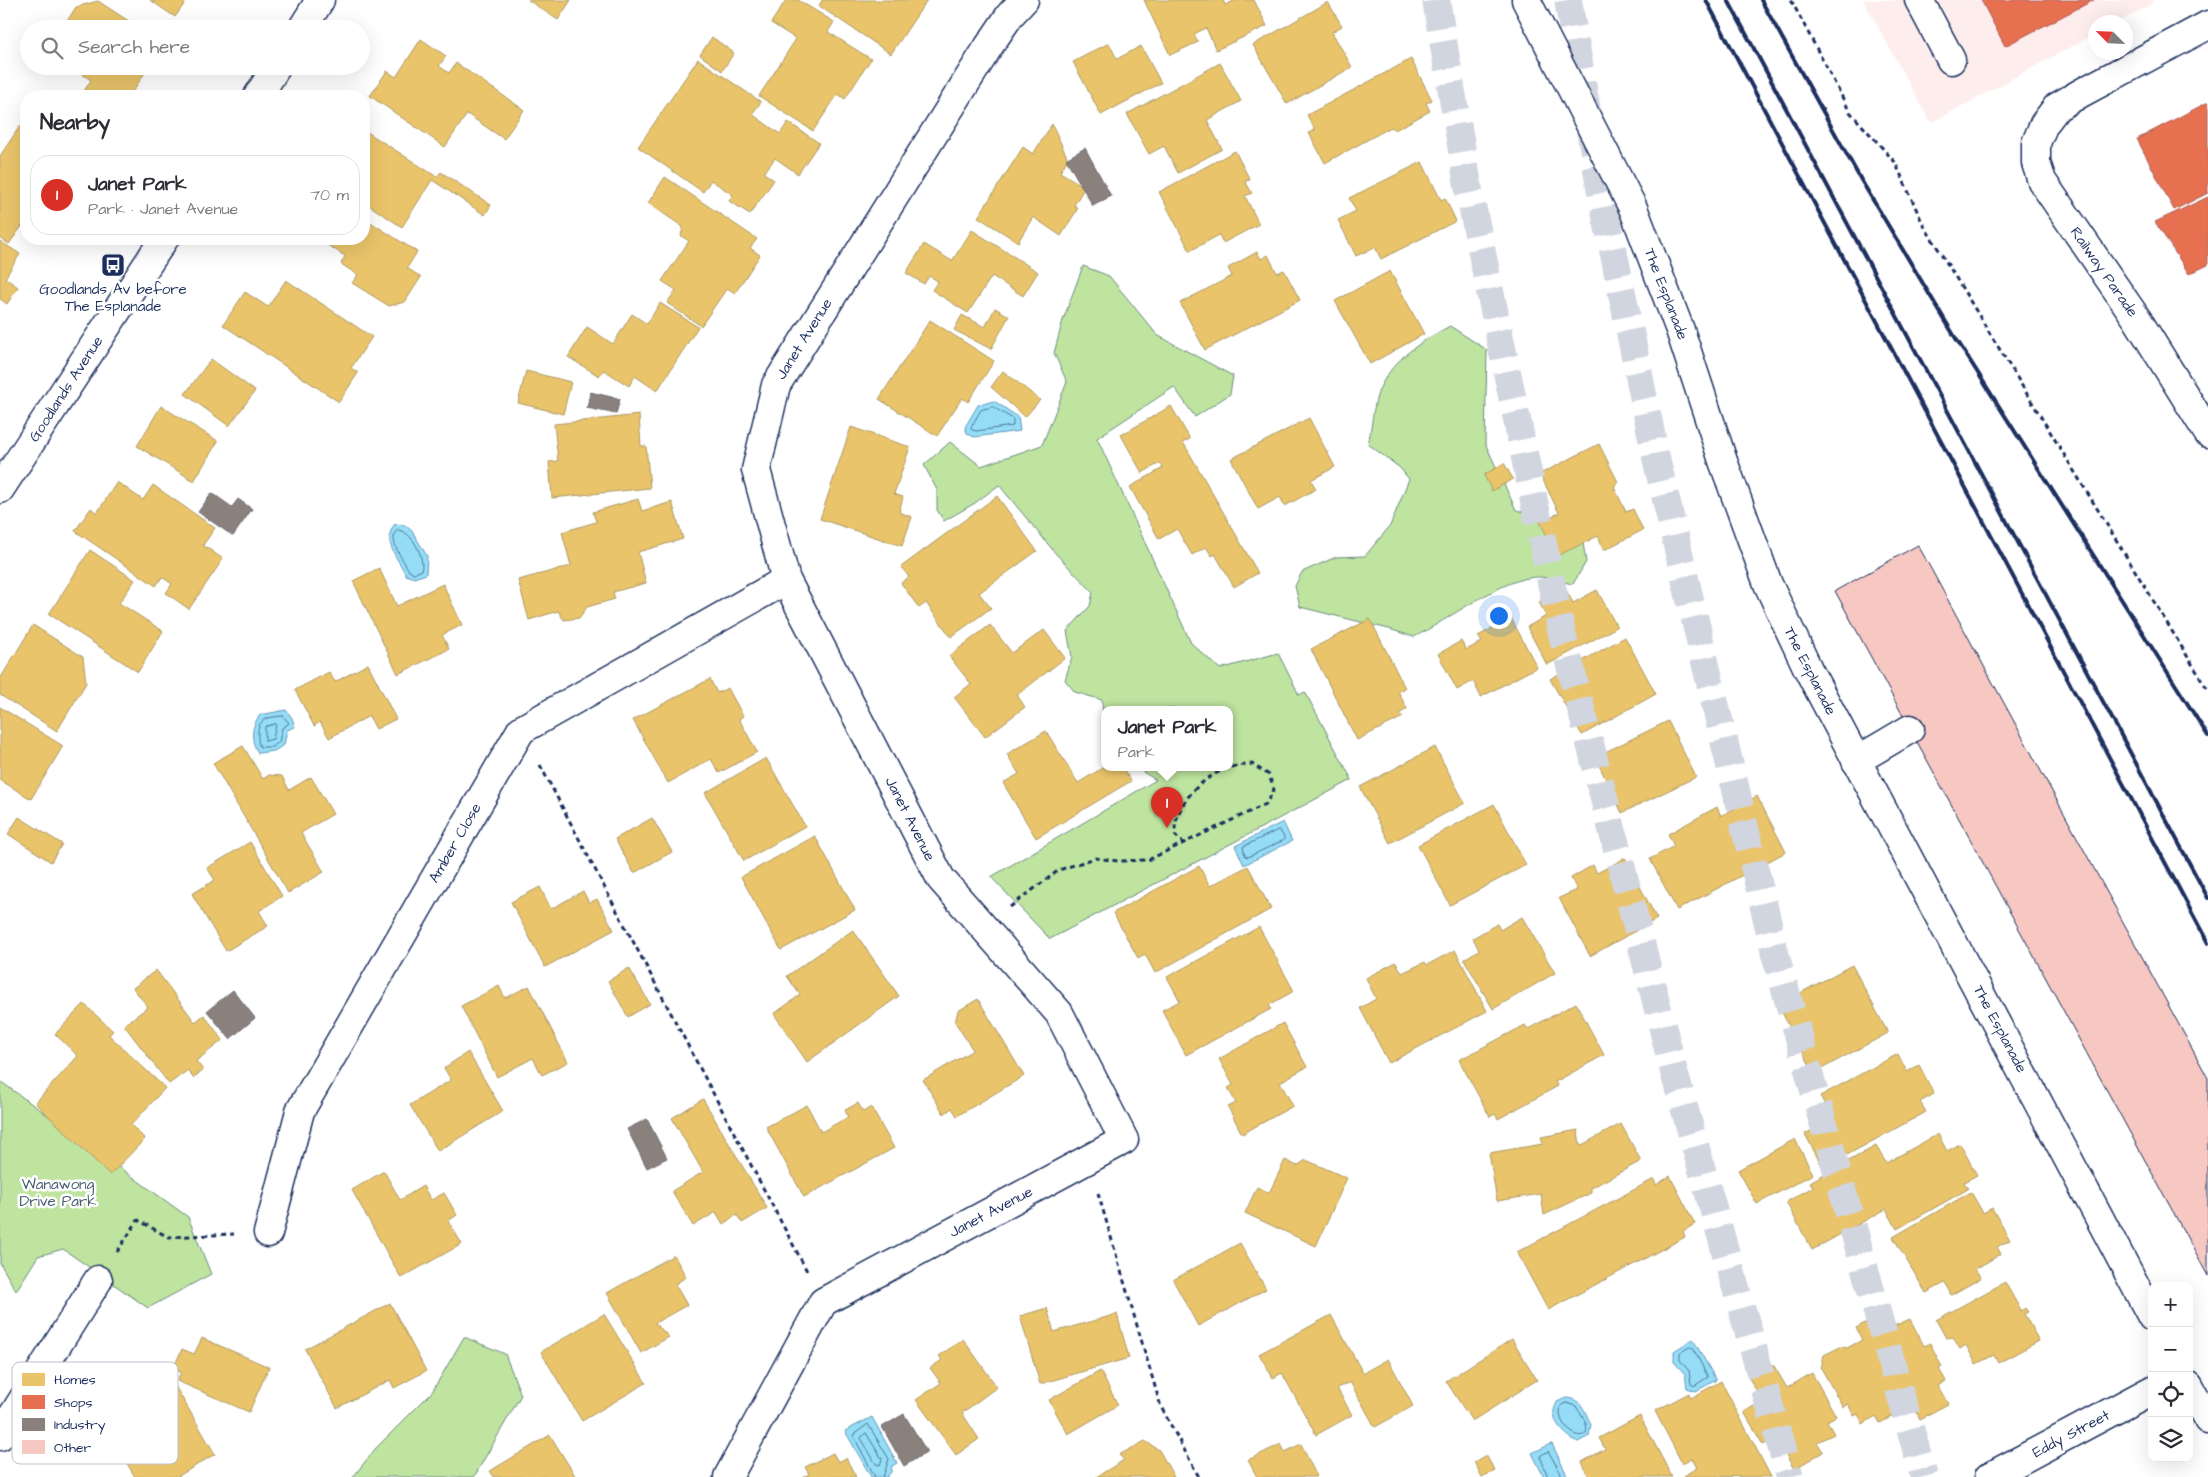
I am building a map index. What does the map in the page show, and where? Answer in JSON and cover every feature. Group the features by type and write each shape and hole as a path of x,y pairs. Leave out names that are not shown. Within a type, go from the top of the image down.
{"street":[{"path":"308,20 320,0"},
{"name":"Janet Avenue","path":"823,1302 1124,1140 1059,1013 941,879 786,580 756,470 776,385 989,46 1010,15 1024,0"},
{"name":"The Esplanade","path":"1526,0 1633,208 1680,330 1723,461 1768,584 1808,669 2148,1309"},
{"path":"1919,0 1951,60"},
{"name":"Railway Parade","path":"2208,25 2057,108 2044,124 2036,142 2036,163 2042,181 2137,319 2208,433"},
{"path":"262,90 271,75"},
{"name":"Goodlands Avenue","path":"0,489 160,245"},
{"path":"521,730 786,580"},
{"path":"1856,761 1910,729"},
{"name":"Amber Close","path":"268,1233 300,1111 521,730"},
{"path":"46,1362 98,1280"},
{"path":"728,1477 823,1302"},
{"name":"Eddy Street","path":"1989,1477 2148,1392"},
{"path":"2193,1393 2208,1420"},
{"path":"0,1436 12,1417"}],"path":[{"path":"1791,0 1850,112 1896,162 1923,224 2208,690"},
{"path":"521,730 823,1302"},
{"path":"987,931 1015,902 1059,870 1095,858 1118,861 1148,860 1266,804 1274,790 1269,775 1252,764 1233,767"},
{"path":"1183,843 1175,835 1174,821 1187,796 1212,777 1223,771"},
{"path":"1088,1159 1161,1407 1199,1477"},
{"path":"98,1280 138,1220 168,1237 268,1233"}],"shaded area":[{"path":"1863,0 2153,0 2152,4 2131,15 2088,15 2088,38 1931,123"}],"green space":[{"path":"1083,266 1109,276 1157,335 1233,376 1230,394 1195,417 1174,387 1097,438 1191,643 1220,669 1278,653 1299,695 1305,692 1352,780 1050,939 991,877 1156,780 1143,771 1233,771 1233,706 1102,706 1102,700 1075,692 1065,680 1072,657 1067,631 1090,606 1093,592 1057,555 999,485 975,503 944,521 937,510 937,490 924,465 950,442 981,466 1042,445 1067,382 1054,353 1063,320"},
{"path":"1450,326 1487,350 1485,443 1516,510 1551,519 1583,543 1586,562 1573,584 1539,577 1509,584 1493,591 1414,637 1300,607 1295,586 1302,572 1336,557 1365,556 1390,526 1409,479 1400,468 1368,444 1377,396 1385,379 1400,360 1419,344"},
{"name":"Wanawong Drive Park","path":"0,1081 188,1217 211,1274 148,1308 63,1249 38,1256 16,1291 0,1263"},
{"path":"464,1337 505,1354 521,1395 474,1477 353,1477 376,1448 432,1392"}],"water":[{"path":"994,401 1018,417 1020,431 974,437 967,433 965,427 978,405"},
{"path":"395,524 405,525 412,531 427,556 426,574 414,578 406,575 390,543 391,530"},
{"path":"286,710 292,718 295,727 287,730 284,745 274,751 258,753 253,738 253,728 257,719 260,715"},
{"path":"1283,822 1292,841 1244,865 1235,846"},
{"path":"1693,1339 1716,1380 1696,1391 1687,1388 1685,1374 1674,1362 1674,1351"},
{"path":"1566,1398 1580,1403 1591,1424 1589,1436 1578,1442 1563,1431 1556,1422 1554,1411 1557,1402"},
{"path":"872,1417 897,1463 892,1466 891,1472 887,1477 871,1477 845,1431"},
{"path":"1551,1444 1568,1477 1544,1477 1532,1453"}],"building: Homes":[{"path":"150,0 187,0 175,17"},
{"path":"528,0 571,0 558,20"},
{"path":"786,0 798,0 834,22 828,32 871,59 845,99 838,94 813,131 759,96 796,39 771,23"},
{"path":"822,0 927,0 891,54 819,6"},
{"path":"1144,0 1223,0 1225,5 1236,0 1254,0 1267,26 1216,50 1206,28 1194,34 1198,42 1170,55"},
{"path":"98,1 127,20 68,20 76,7"},
{"path":"1328,2 1342,26 1332,32 1352,67 1287,104 1253,45"},
{"path":"712,37 734,53 722,71 700,55"},
{"path":"421,39 446,56 439,66 449,73 456,63 524,110 504,139 467,114 445,147 370,96 387,71 396,77"},
{"path":"1109,43 1117,59 1141,46 1161,83 1101,115 1073,62"},
{"path":"698,59 761,102 752,114 780,134 788,122 819,143 798,174 775,158 764,173 774,180 750,214 729,201 733,195 711,180 703,192 638,147"},
{"path":"1411,59 1432,100 1426,103 1430,111 1395,130 1391,127 1325,163 1309,133 1315,130 1307,115"},
{"path":"1220,63 1241,101 1207,120 1222,149 1178,173 1164,146 1149,154 1127,114"},
{"path":"84,75 143,75 134,90 85,90 91,80"},
{"path":"1052,124 1068,159 1060,172 1085,187 1074,205 1078,208 1061,236 1033,217 1018,242 978,217 1023,147 1033,154"},
{"path":"20,126 20,229 9,244 0,238 0,156"},
{"path":"370,134 437,177 441,172 491,205 485,215 432,180 402,227 370,206"},
{"path":"1235,151 1250,180 1245,181 1252,193 1245,196 1259,224 1223,243 1219,235 1190,251 1159,192"},
{"path":"1422,162 1441,200 1445,198 1456,221 1381,259 1375,247 1356,256 1338,220 1356,211 1349,198"},
{"path":"665,177 757,239 750,248 760,255 735,293 727,288 701,326 667,303 676,290 662,281 689,241 681,236 683,227 648,203"},
{"path":"370,222 417,252 407,268 421,277 405,302 389,306 352,283 358,275 341,264 345,256 328,245 370,245"},
{"path":"972,230 1038,272 1023,296 992,276 968,313 932,290 938,281 929,276 924,284 906,273 924,244 952,261"},
{"path":"0,241 20,254 5,278 18,287 7,304 0,299"},
{"path":"1257,252 1261,259 1268,255 1277,273 1284,270 1300,300 1205,350 1180,303 1232,276 1228,268"},
{"path":"1390,271 1424,334 1370,364 1335,301"},
{"path":"286,280 372,337 351,368 358,373 339,402 223,325 245,292 268,307"},
{"path":"660,303 698,327 657,391 635,376 629,386 604,370 599,376 568,357 587,327 613,344 632,314 647,324"},
{"path":"995,308 1009,316 991,349 954,330 962,315 985,327"},
{"path":"930,320 994,361 968,402 962,398 937,436 879,399"},
{"path":"211,359 255,391 229,426 185,394"},
{"path":"526,371 571,382 563,414 518,403"},
{"path":"1003,371 1040,400 1025,417 991,387"},
{"path":"161,406 218,441 194,481 137,446"},
{"path":"1171,406 1190,439 1183,442 1258,573 1234,587 1215,554 1212,556 1206,547 1192,555 1177,529 1159,539 1130,487 1163,468 1160,463 1142,473 1121,435"},
{"path":"639,415 641,446 646,446 650,488 552,498 549,462 558,461 554,424"},
{"path":"1309,418 1335,467 1311,480 1316,489 1285,506 1280,497 1258,509 1231,459"},
{"path":"851,427 910,447 894,494 903,497 899,512 912,517 902,546 820,519"},
{"path":"1599,444 1618,482 1614,487 1626,512 1633,509 1643,530 1604,550 1598,536 1557,556 1540,522 1559,513 1540,474"},
{"path":"1504,463 1513,479 1492,491 1484,475"},
{"path":"117,482 143,500 153,485 215,528 203,545 223,559 189,609 166,593 172,584 162,577 156,586 75,531 91,508 97,513"},
{"path":"997,496 1037,551 979,593 991,608 951,637 926,603 919,608 901,583 909,577 901,567"},
{"path":"638,499 642,511 672,502 683,539 638,552 646,583 613,592 615,599 587,607 579,618 564,620 558,611 529,620 518,580 571,566 562,532 596,522 593,512"},
{"path":"90,550 135,580 119,603 163,631 138,672 49,614"},
{"path":"379,568 397,606 443,584 462,625 442,635 449,649 398,674 353,581"},
{"path":"1565,588 1573,603 1597,590 1617,627 1547,665 1527,627 1546,616 1539,602"},
{"path":"1511,618 1537,667 1481,697 1473,681 1457,690 1438,654 1461,641 1466,650 1482,642 1478,636"},
{"path":"1370,619 1405,688 1398,691 1407,709 1399,714 1403,717 1357,740 1311,649"},
{"path":"33,625 83,657 86,683 57,731 0,695 0,679"},
{"path":"990,625 1012,653 1044,630 1065,658 1017,695 1025,707 985,737 954,697 971,684 949,656"},
{"path":"1625,637 1656,694 1582,735 1550,679"},
{"path":"368,664 396,719 376,729 369,716 329,738 320,722 314,726 295,690 329,672 335,682"},
{"path":"710,679 717,693 728,688 743,716 739,719 757,752 719,773 711,759 668,783 633,720"},
{"path":"0,707 63,746 31,799 0,780"},
{"path":"1668,721 1696,777 1622,813 1595,757"},
{"path":"1046,731 1078,783 1101,769 1101,771 1125,771 1131,781 1036,838 1003,783 1019,774 1007,754"},
{"path":"243,746 263,779 269,775 282,776 289,790 311,777 333,814 301,833 324,872 288,893 213,763"},
{"path":"1435,747 1465,803 1390,843 1360,787"},
{"path":"766,758 805,826 744,861 705,793"},
{"path":"1757,796 1786,852 1677,910 1650,859 1674,846 1668,834 1717,807 1721,816"},
{"path":"1494,804 1526,865 1450,905 1418,845"},
{"path":"19,817 62,844 51,862 8,834"},
{"path":"652,818 672,852 634,873 615,839"},
{"path":"815,836 855,910 781,950 741,877"},
{"path":"250,842 282,896 259,911 268,926 226,951 192,894 215,880 207,868"},
{"path":"1625,858 1657,919 1590,956 1559,898 1577,890 1571,878 1593,865 1597,873"},
{"path":"1199,866 1210,886 1248,866 1271,909 1155,973 1145,954 1138,958 1113,913"},
{"path":"540,887 551,909 583,891 589,903 597,899 614,930 545,967 511,902"},
{"path":"1522,917 1555,973 1493,1009 1464,959 1479,950 1473,938 1497,924 1500,930"},
{"path":"1259,927 1294,991 1269,1005 1271,1009 1186,1055 1162,1010 1180,1001 1167,977"},
{"path":"853,930 899,996 807,1062 774,1014 800,995 787,976"},
{"path":"1455,950 1487,1011 1389,1063 1360,1008 1376,999 1366,978 1396,962 1402,973 1425,962 1427,965"},
{"path":"1852,965 1888,1033 1814,1073 1778,1005"},
{"path":"629,968 650,1004 628,1017 608,981"},
{"path":"156,970 195,1022 204,1015 223,1040 196,1061 203,1070 193,1078 188,1070 169,1084 124,1025 148,1007 133,988"},
{"path":"499,986 505,998 529,986 568,1062 542,1075 533,1058 497,1077 461,1006"},
{"path":"978,999 1024,1076 957,1116 952,1108 944,1114 923,1080 973,1050 955,1022 958,1011"},
{"path":"1576,1003 1604,1055 1555,1082 1558,1086 1498,1119 1495,1114 1490,1117 1459,1060 1525,1025 1528,1029"},
{"path":"84,1004 113,1031 109,1035 165,1088 131,1125 145,1139 110,1175 35,1103 78,1056 55,1034"},
{"path":"1283,1023 1307,1067 1280,1082 1293,1106 1242,1134 1228,1107 1236,1103 1228,1088 1233,1085 1219,1059"},
{"path":"468,1052 503,1111 438,1151 410,1105 451,1080 444,1068"},
{"path":"1898,1054 1907,1072 1919,1065 1934,1094 1920,1102 1926,1112 1823,1168 1805,1134 1833,1119 1820,1096"},
{"path":"703,1099 767,1208 742,1223 737,1215 723,1224 716,1212 693,1226 672,1191 703,1172 672,1118"},
{"path":"858,1103 863,1112 871,1107 894,1148 804,1197 766,1127 807,1105 821,1132 848,1117 845,1110"},
{"path":"1621,1124 1641,1161 1591,1188 1591,1193 1544,1215 1541,1194 1497,1201 1489,1153 1543,1144 1541,1137 1578,1130 1580,1146"},
{"path":"1938,1134 1947,1151 1960,1144 1977,1175 1964,1182 1968,1189 1897,1229 1886,1209 1812,1250 1786,1202 1813,1187 1810,1182 1876,1146 1886,1163"},
{"path":"1795,1139 1813,1174 1757,1204 1738,1170"},
{"path":"1285,1160 1297,1166 1306,1160 1347,1178 1316,1246 1245,1213 1257,1187 1269,1193"},
{"path":"384,1171 400,1200 423,1186 431,1200 444,1193 457,1215 448,1221 462,1244 401,1278 352,1190"},
{"path":"1670,1176 1695,1224 1683,1231 1685,1237 1548,1310 1517,1252 1654,1179 1656,1185"},
{"path":"1971,1192 1983,1213 1992,1208 2010,1240 1997,1247 2001,1254 1975,1269 1981,1278 1951,1295 1945,1283 1926,1293 1893,1237"},
{"path":"1240,1243 1266,1289 1198,1326 1173,1280"},
{"path":"674,1255 686,1277 675,1284 687,1305 655,1323 669,1337 641,1353 607,1293"},
{"path":"2005,1282 2021,1311 2025,1308 2028,1312 2024,1314 2039,1341 1998,1363 1994,1355 1976,1364 1966,1345 1960,1349 1953,1337 1946,1338 1936,1320"},
{"path":"390,1303 426,1371 394,1388 390,1380 337,1408 305,1349"},
{"path":"1047,1308 1054,1332 1117,1314 1129,1358 1040,1384 1020,1316"},
{"path":"1887,1311 1894,1326 1910,1319 1924,1346 1930,1343 1942,1367 1939,1369 1946,1381 1938,1386 1948,1404 1920,1419 1913,1405 1880,1423 1876,1416 1863,1424 1858,1414 1854,1416 1848,1404 1843,1407 1821,1368 1824,1355 1840,1347 1847,1348 1862,1340 1856,1328"},
{"path":"604,1314 646,1383 582,1421 541,1352"},
{"path":"1331,1315 1363,1373 1388,1359 1413,1406 1375,1427 1350,1382 1337,1388 1352,1415 1316,1435 1282,1373 1273,1378 1259,1354"},
{"path":"202,1338 269,1367 249,1412 178,1381 181,1372 178,1371 178,1362 176,1362 182,1349 194,1354"},
{"path":"963,1339 997,1387 962,1413 979,1439 956,1455 916,1400 941,1383 930,1368 942,1360 939,1356"},
{"path":"1512,1339 1537,1380 1472,1421 1446,1381"},
{"path":"1773,1364 1787,1388 1812,1373 1836,1416 1827,1421 1834,1434 1817,1442 1823,1452 1794,1469 1776,1438 1763,1445 1744,1412 1762,1401 1749,1378"},
{"path":"1100,1371 1118,1405 1068,1434 1049,1400"},
{"path":"1721,1381 1771,1477 1683,1476 1697,1468 1692,1458 1682,1463 1655,1411 1689,1393 1691,1398"},
{"path":"178,1391 215,1454 177,1477 135,1477 127,1464 178,1464"},
{"path":"1640,1416 1672,1477 1589,1477 1582,1462 1605,1449 1599,1438"},
{"path":"550,1435 576,1477 494,1477 490,1471"},
{"path":"1145,1441 1159,1450 1174,1477 1096,1477 1124,1460 1119,1455"},
{"path":"1281,1444 1285,1452 1301,1444 1317,1477 1257,1477 1248,1460"},
{"path":"833,1453 838,1462 846,1458 856,1477 803,1477 809,1474 805,1467"},
{"path":"1486,1455 1495,1471 1482,1477 1474,1462"}],"building: Shops":[{"path":"1981,0 2094,0 2005,46"},
{"path":"2208,102 2208,193 2174,210 2137,139"},
{"path":"2208,197 2208,265 2189,274 2155,222"}],"building: Industry":[{"path":"1085,148 1111,196 1093,206 1066,159"},
{"path":"590,392 620,399 616,414 587,408"},
{"path":"212,493 232,507 238,499 252,509 233,536 198,512"},
{"path":"233,990 255,1018 230,1039 207,1011"},
{"path":"647,1119 667,1158 647,1168 627,1129"},
{"path":"904,1414 927,1452 904,1466 882,1427"}],"building: Other":[{"path":"1918,545 2208,1078 2208,1276 1835,591"}],"tunnel":[{"path":"1436,0 1469,191 1562,634 1674,1072 1790,1477"},
{"path":"1568,0 1600,187 1657,462 1776,957 1924,1477"}],"railway":[{"path":"1706,0 2208,943"},
{"path":"1728,0 2208,898"},
{"path":"1761,0 1861,180 1955,337 2208,736"}],"place":[{"name":"Goodlands Av before The Esplanade","path":"113,265"},
{"name":"Janet Park","path":"1167,828"}]}
